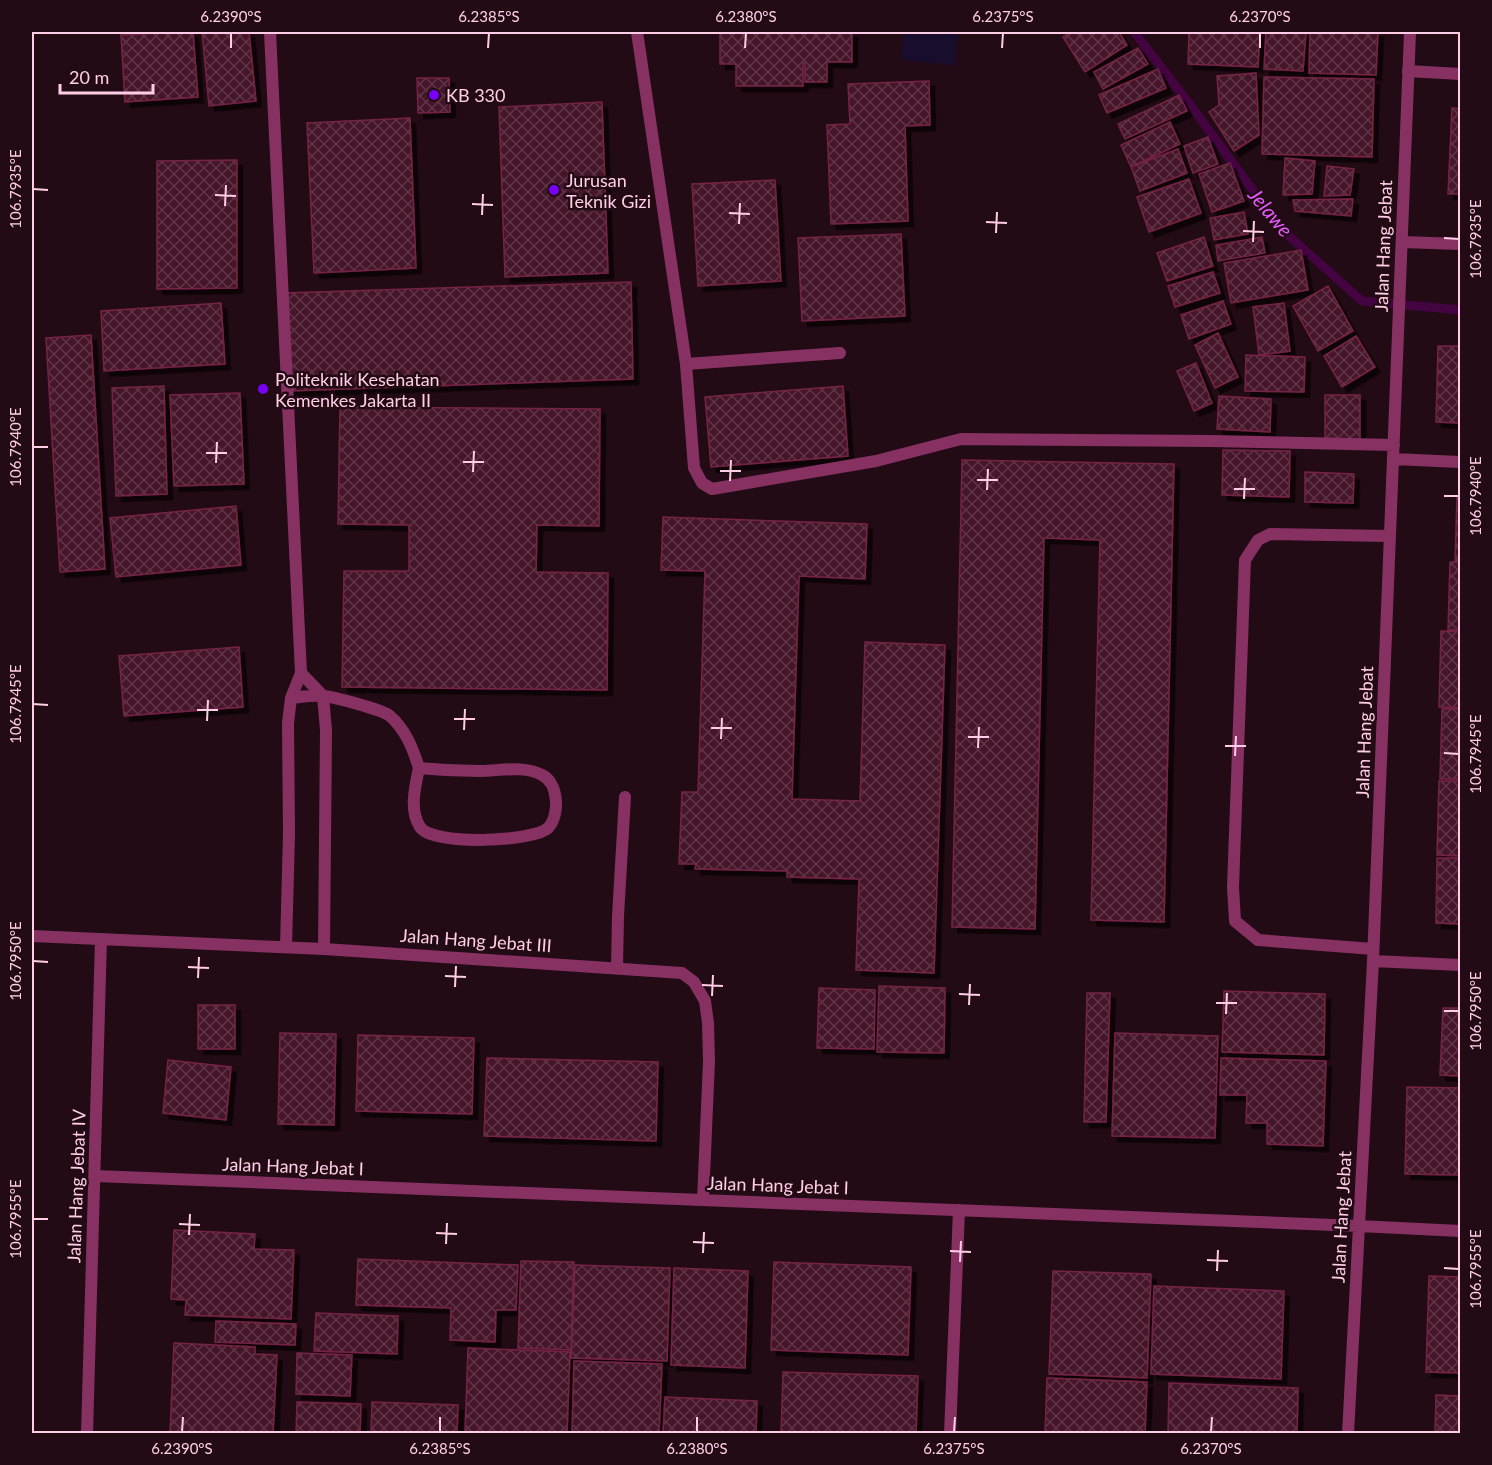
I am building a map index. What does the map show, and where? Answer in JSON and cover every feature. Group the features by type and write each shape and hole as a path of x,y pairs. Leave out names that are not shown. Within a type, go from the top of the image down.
{"street":[{"path":"270,32 301,673 291,698 288,723 289,834 286,947"},
{"path":"637,32 686,364 694,468 702,483 712,489 876,461 961,439 1394,445"},
{"name":"Jalan Hang Jebat","path":"1348,1434 1373,955 1410,32"},
{"path":"1408,71 1461,74"},
{"path":"1402,242 1461,244"},
{"path":"686,364 840,353"},
{"path":"1393,459 1461,462"},
{"path":"1390,536 1270,534 1258,540 1245,560 1233,887 1235,921 1258,940 1461,965"},
{"path":"301,673 323,696 326,730 324,949"},
{"path":"291,698 323,696 388,714 405,733 412,747 419,768 414,794 414,812 421,828 433,835 468,840 516,837 538,834 547,829 554,820 557,801 550,781 543,775 524,770 452,771 419,768"},
{"path":"617,968 626,797"},
{"name":"Jalan Hang Jebat III","path":"32,936 324,949 682,973 694,982 705,1001 709,1040 704,1200"},
{"name":"Jalan Hang Jebat IV","path":"87,1434 101,939"},
{"name":"Jalan Hang Jebat I","path":"95,1176 1461,1231"},
{"path":"950,1434 959,1209"}],"shaded area":[{"path":"904,32 958,32 955,65 901,60"}],"building":[{"path":"193,32 198,97 125,102 121,35"},
{"path":"202,32 249,32 256,101 209,106"},
{"path":"852,32 852,62 827,62 827,82 805,82 805,63 803,63 803,86 736,86 736,64 720,64 720,33"},
{"path":"1072,32 1119,32 1127,45 1085,72 1063,37"},
{"path":"1189,32 1260,32 1258,67 1188,64"},
{"path":"1266,32 1306,32 1303,71 1264,69"},
{"path":"1310,32 1378,32 1376,75 1309,73"},
{"path":"1138,48 1148,64 1103,89 1094,72"},
{"path":"1158,69 1166,88 1107,113 1099,95"},
{"path":"1256,73 1259,135 1234,151 1209,112 1219,105 1217,76"},
{"path":"1264,77 1374,79 1372,157 1262,154"},
{"name":"KB 330","path":"417,78 449,78 450,112 418,113"},
{"path":"929,81 930,125 905,126 908,221 831,224 827,125 850,124 848,84"},
{"path":"1179,95 1187,111 1125,139 1118,124"},
{"name":"Jurusan Teknik Gizi","path":"602,102 608,273 505,277 499,107"},
{"path":"1452,108 1460,109 1460,194 1448,194"},
{"path":"410,118 416,268 314,273 307,123"},
{"path":"1170,122 1180,144 1131,167 1121,145"},
{"path":"1208,137 1218,164 1193,173 1184,146"},
{"path":"1178,149 1187,173 1140,191 1131,167"},
{"path":"1285,158 1315,161 1312,194 1283,195"},
{"path":"237,160 237,288 157,289 157,161"},
{"path":"1230,163 1244,201 1212,212 1199,174"},
{"path":"1327,166 1354,169 1350,195 1324,196"},
{"path":"1189,179 1201,213 1149,232 1137,197"},
{"path":"775,180 781,281 698,286 692,184"},
{"path":"1353,199 1351,216 1295,211 1293,200"},
{"path":"1244,212 1248,234 1214,240 1210,218"},
{"path":"901,234 905,316 802,321 798,238"},
{"path":"1204,237 1213,266 1167,281 1157,253"},
{"path":"1262,237 1265,253 1218,261 1216,245"},
{"path":"1301,250 1308,290 1231,303 1224,263"},
{"path":"1213,272 1220,293 1175,307 1168,286"},
{"path":"631,282 633,379 288,391 285,293"},
{"path":"1328,286 1353,331 1318,351 1293,306"},
{"path":"1223,301 1231,324 1189,339 1181,315"},
{"path":"221,303 225,364 104,371 101,311"},
{"path":"1284,303 1290,351 1259,355 1253,307"},
{"path":"1218,333 1238,377 1215,388 1195,345"},
{"path":"91,335 105,569 60,572 46,338"},
{"path":"1356,336 1375,367 1342,387 1324,356"},
{"path":"1438,346 1460,346 1460,423 1436,422"},
{"path":"1246,355 1305,357 1304,392 1245,391"},
{"path":"1196,363 1212,403 1194,411 1177,371"},
{"path":"164,386 167,494 116,496 112,388"},
{"path":"843,386 848,456 711,467 705,397"},
{"path":"240,393 244,484 174,486 170,395"},
{"path":"1325,395 1360,395 1360,441 1325,441"},
{"path":"1219,396 1271,399 1270,432 1217,429"},
{"path":"340,407 600,409 599,526 537,525 536,572 608,573 607,690 342,687 344,571 409,571 409,525 338,524"},
{"path":"1223,450 1290,451 1289,497 1222,495"},
{"path":"962,460 1174,464 1164,922 1091,920 1100,540 1044,538 1035,929 952,927"},
{"path":"1305,472 1354,474 1353,503 1305,502"},
{"path":"1457,497 1460,497 1460,561 1455,561"},
{"path":"236,506 241,565 116,577 110,518"},
{"path":"663,517 867,524 865,579 799,576 792,799 860,801 865,642 945,645 934,973 856,970 859,879 787,877 787,871 695,869 696,864 679,864 682,792 698,792 705,571 661,570"},
{"path":"1450,562 1460,562 1460,630 1448,630"},
{"path":"1441,631 1460,632 1460,708 1439,707"},
{"path":"239,647 243,707 124,716 119,656"},
{"path":"1442,709 1460,709 1460,779 1440,779"},
{"path":"1439,781 1460,781 1460,856 1437,855"},
{"path":"1437,858 1460,858 1460,924 1436,923"},
{"path":"879,986 945,988 944,1053 877,1052"},
{"path":"819,988 875,990 874,1049 817,1048"},
{"path":"1224,991 1325,994 1324,1055 1222,1052"},
{"path":"1087,993 1110,993 1106,1122 1084,1122"},
{"path":"198,1005 235,1005 235,1049 198,1049"},
{"path":"1443,1008 1460,1008 1460,1076 1440,1075"},
{"path":"280,1033 336,1034 334,1125 278,1124"},
{"path":"1115,1033 1218,1036 1215,1138 1112,1136"},
{"path":"358,1035 474,1038 472,1114 356,1111"},
{"path":"487,1058 658,1062 656,1141 484,1136"},
{"path":"1221,1058 1326,1061 1323,1146 1267,1144 1267,1123 1246,1123 1247,1095 1220,1095"},
{"path":"168,1060 231,1067 226,1120 163,1113"},
{"path":"1407,1087 1460,1088 1460,1175 1405,1174"},
{"path":"174,1230 255,1234 254,1249 294,1250 291,1319 185,1315 186,1300 171,1299"},
{"path":"358,1259 518,1265 516,1310 496,1310 495,1342 450,1340 451,1308 356,1305"},
{"path":"521,1261 574,1262 571,1350 518,1348"},
{"path":"774,1262 911,1267 908,1355 771,1350"},
{"path":"575,1265 670,1268 667,1361 571,1358"},
{"path":"674,1268 748,1271 745,1368 671,1365"},
{"path":"1053,1271 1151,1274 1147,1378 1049,1374"},
{"path":"1429,1276 1460,1277 1460,1373 1426,1372"},
{"path":"1154,1286 1284,1291 1281,1379 1151,1374"},
{"path":"316,1313 398,1316 397,1354 314,1351"},
{"path":"216,1321 296,1324 295,1345 215,1342"},
{"path":"174,1343 255,1347 255,1354 277,1355 273,1434 170,1432"},
{"path":"468,1348 570,1352 567,1434 465,1434"},
{"path":"297,1353 352,1355 350,1396 296,1394"},
{"path":"574,1361 662,1364 659,1434 572,1434"},
{"path":"783,1372 918,1376 916,1434 781,1434"},
{"path":"1047,1378 1147,1382 1145,1434 1045,1434"},
{"path":"1169,1383 1298,1388 1297,1434 1168,1434"},
{"path":"1436,1395 1460,1396 1460,1434 1435,1434"},
{"path":"665,1397 757,1401 756,1434 663,1434"},
{"path":"297,1402 361,1404 360,1434 296,1434"},
{"path":"372,1402 458,1405 457,1434 371,1434"}],"waterway":[{"name":"Jelawe","path":"1134,32 1281,229 1362,301 1460,310"}],"place":[{"name":"KB 330","path":"434,95"},
{"name":"Jurusan Teknik Gizi","path":"554,190"},
{"name":"Politeknik Kesehatan Kemenkes Jakarta II","path":"263,389"}]}
